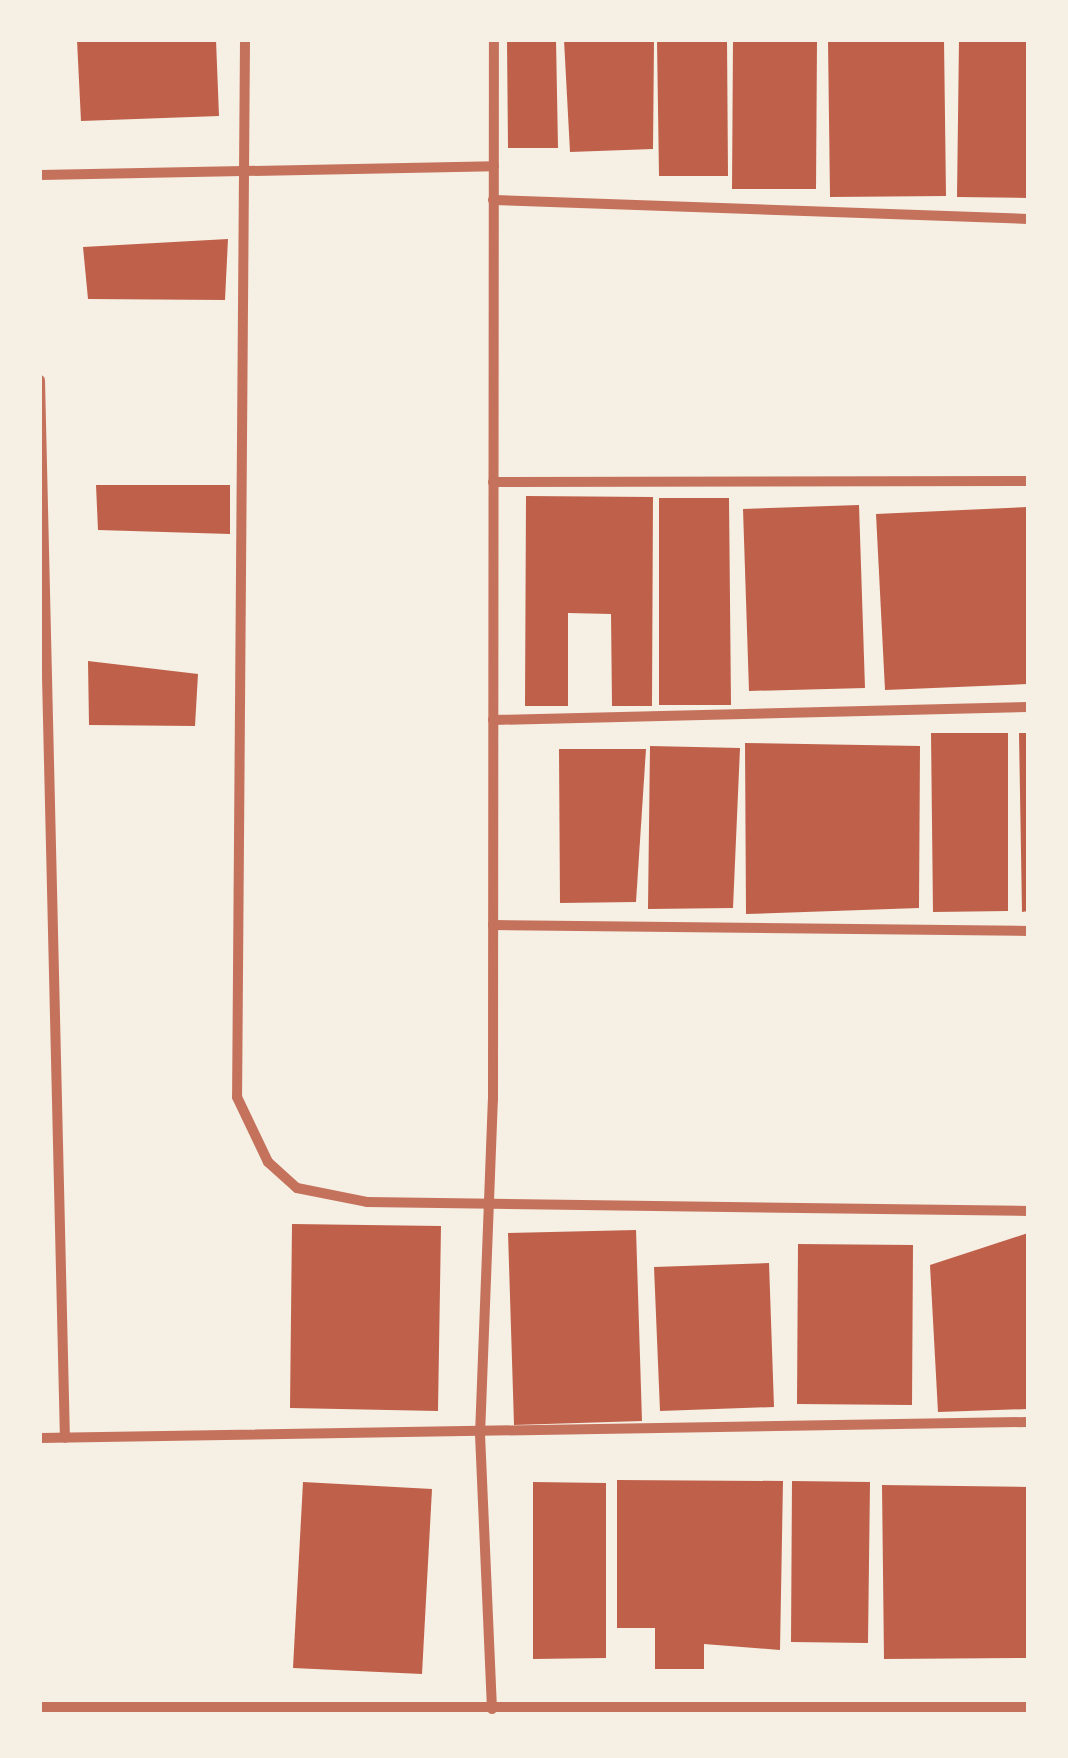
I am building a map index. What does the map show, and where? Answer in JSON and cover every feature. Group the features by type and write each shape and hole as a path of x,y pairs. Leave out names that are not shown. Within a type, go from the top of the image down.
{"street":[{"path":"246,40 237,1097 268,1162 298,1188 367,1202 1028,1211"},
{"path":"492,1708 480,1434 493,925 494,40"},
{"path":"40,175 494,166"},
{"path":"494,200 1028,218"},
{"path":"40,380 66,1438"},
{"path":"493,482 1028,481"},
{"path":"492,720 1028,708"},
{"path":"493,925 1028,930"},
{"path":"40,1438 480,1434 1028,1422"},
{"path":"40,1707 492,1708 668,1713 1028,1707"}],"building":[{"path":"77,40 216,40 219,116 81,121"},
{"path":"507,40 556,40 558,148 508,148"},
{"path":"564,40 654,40 653,149 570,152"},
{"path":"657,40 727,40 728,176 659,176"},
{"path":"733,40 817,40 816,189 732,189"},
{"path":"828,40 944,40 946,196 830,197"},
{"path":"959,40 1028,40 1028,198 957,197"},
{"path":"228,239 225,300 88,299 83,247"},
{"path":"96,485 230,485 230,534 98,530"},
{"path":"526,496 653,497 652,706 612,706 611,614 568,613 568,706 525,706"},
{"path":"659,498 729,498 731,705 659,705"},
{"path":"859,505 865,688 749,691 743,509"},
{"path":"1028,507 1028,684 885,690 876,514"},
{"path":"88,661 198,674 195,726 89,725"},
{"path":"931,733 1008,733 1008,911 933,912"},
{"path":"1019,733 1028,733 1028,911 1022,912"},
{"path":"745,743 920,746 919,908 746,914"},
{"path":"650,746 740,748 733,908 648,909"},
{"path":"559,749 646,749 636,902 560,903"},
{"path":"292,1224 441,1226 438,1411 290,1408"},
{"path":"636,1230 642,1421 514,1425 508,1233"},
{"path":"1028,1233 1028,1409 938,1412 930,1265"},
{"path":"798,1244 913,1245 912,1405 797,1404"},
{"path":"769,1263 774,1407 660,1411 654,1267"},
{"path":"617,1480 783,1481 780,1650 704,1644 704,1669 655,1669 655,1628 617,1628"},
{"path":"792,1481 870,1482 868,1643 791,1642"},
{"path":"303,1482 432,1489 422,1674 293,1668"},
{"path":"533,1482 606,1483 606,1658 533,1659"},
{"path":"882,1485 1028,1487 1028,1658 884,1659"}]}
